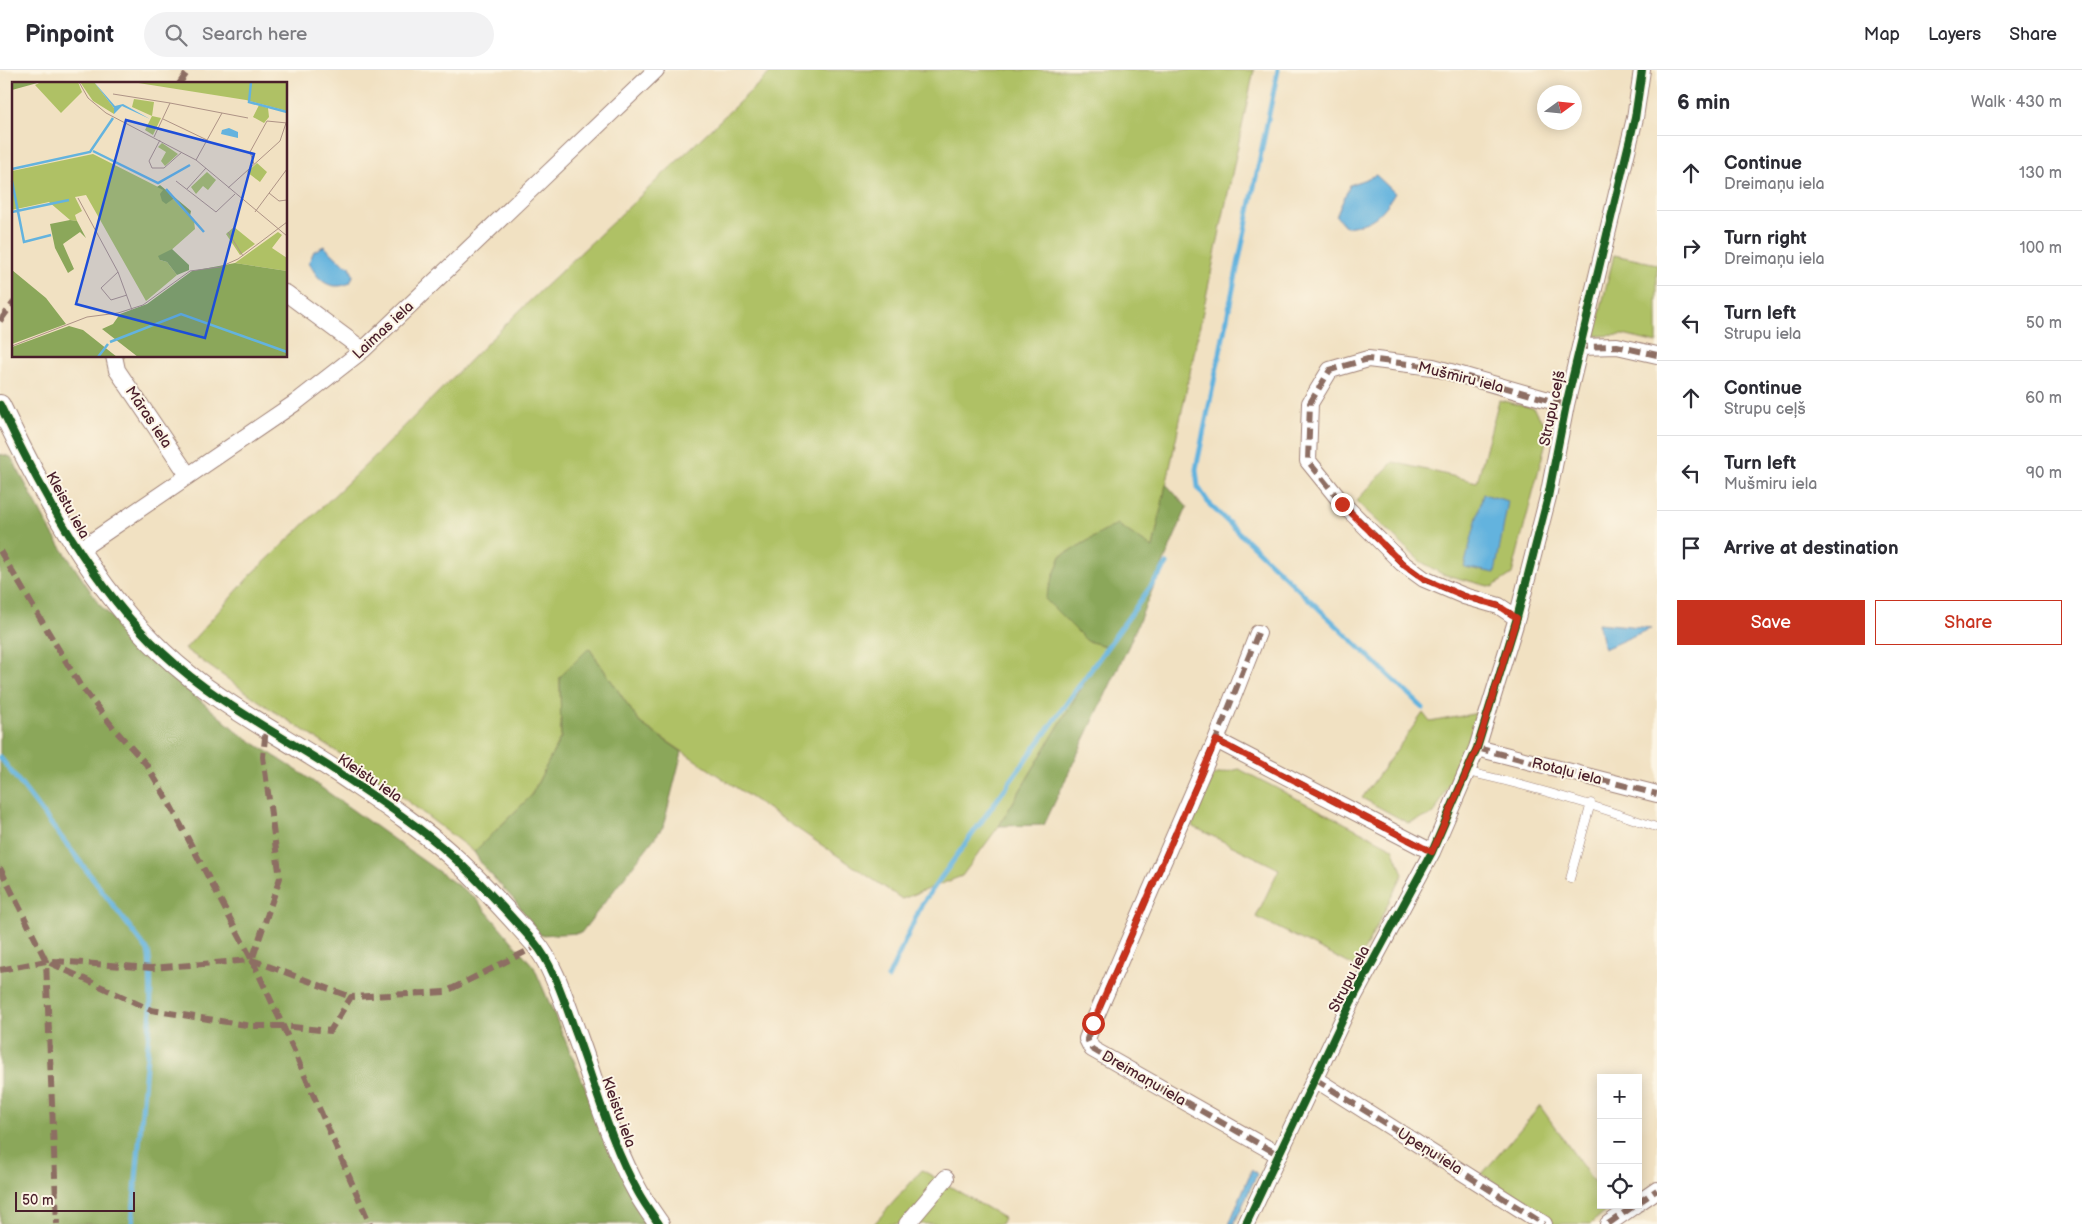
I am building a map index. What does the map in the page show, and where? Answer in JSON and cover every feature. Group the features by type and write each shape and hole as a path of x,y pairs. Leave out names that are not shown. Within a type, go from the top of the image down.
{"street":[{"name":"Laimas iela","path":"78,551 295,403 363,350 656,70"},
{"name":"Strupu ceļš","path":"1477,748 1517,618 1548,497 1566,405 1629,143 1642,70"},
{"path":"288,294 363,350"},
{"path":"1580,347 1617,346 1657,355"},
{"name":"Māras iela","path":"114,358 117,370 188,475"},
{"name":"Mušmiru iela","path":"1517,618 1499,606 1464,596 1424,579 1402,563 1342,504 1308,461 1310,403 1330,370 1368,359 1433,367 1566,405"},
{"name":"Kleistu iela","path":"0,405 18,443 78,551 139,630 190,677 232,707 340,774 451,855 476,879 537,946 558,984 620,1155 638,1193 658,1224"},
{"name":"Dreimaņu iela","path":"1258,633 1216,740 1087,1039 1092,1049 1279,1155"},
{"path":"1216,740 1432,852"},
{"name":"Strupu iela","path":"1246,1224 1351,1002 1432,852 1477,748"},
{"name":"Rotaļu iela","path":"1477,748 1657,794"},
{"name":"Upeņu iela","path":"1315,1079 1544,1224"},
{"path":"907,1224 946,1178"},
{"path":"1642,1200 1657,1190"},
{"path":"1608,1224 1629,1209"}],"lane":[{"path":"1468,772 1515,782 1590,803 1656,827"},
{"path":"1570,879 1590,803"}],"green space":[{"path":"773,70 1254,70 1153,548 1106,646 999,826 962,876 902,899 640,723 589,648 560,677 561,737 531,796 474,852 376,777 269,708 185,649 250,576 368,463 515,315"},
{"path":"1614,255 1657,264 1657,343 1623,335 1594,336"},
{"path":"1499,400 1533,408 1549,430 1512,574 1492,587 1442,574 1420,561 1356,501 1393,462 1477,482"},
{"path":"0,454 11,457 53,535 99,604 156,663 240,734 301,773 474,897 534,967 609,1143 646,1224 0,1224"},
{"path":"1166,484 1187,507 1129,645 1044,825 999,826 1106,646 1087,641 1045,599 1061,556 1117,524 1153,548"},
{"path":"589,648 640,723 682,752 663,827 581,933 540,935 516,902 483,866 474,852 531,796 561,737 560,677"},
{"path":"1423,713 1430,722 1478,713 1470,742 1434,814 1408,823 1362,798"},
{"path":"1239,769 1393,848 1403,874 1356,967 1256,917 1279,869 1192,826 1214,775"},
{"path":"1540,1106 1597,1186 1597,1209 1609,1209 1590,1224 1553,1224 1482,1174"},
{"path":"922,1170 1004,1218 1001,1224 874,1224"}],"water":[{"path":"1376,175 1395,193 1381,213 1370,221 1346,227 1336,216 1350,185"},
{"path":"324,246 342,263 350,266 353,276 350,283 336,286 330,285 325,283 316,274 309,262 314,251"},
{"path":"1483,494 1508,501 1495,573 1464,567"},
{"path":"1598,623 1651,628 1604,649"},
{"path":"1252,1169 1257,1174 1234,1224 1229,1224"}],"waterway":[{"path":"1278,70 1196,469 1198,487 1210,505 1423,708"},
{"path":"888,978 922,904 1167,564"},
{"path":"0,757 148,951 151,1010 132,1224"}],"marked path":[{"path":"180,82 189,70"},
{"path":"0,321 12,305"},
{"path":"1579,351 1580,347 1617,346 1657,355"},
{"path":"1517,618 1499,606 1464,596 1424,579 1402,563 1342,503 1308,461 1310,403 1330,370 1368,359 1433,367 1566,405"},
{"path":"0,551 80,685 116,731 146,764 167,799 252,960 280,878 263,757 266,728"},
{"path":"1258,633 1216,740 1087,1039 1092,1049 1279,1155"},
{"path":"1216,740 1432,852"},
{"path":"1477,748 1657,794"},
{"path":"0,868 46,961 151,1010 252,1026 283,1026 330,1031 351,997 445,992 537,946"},
{"path":"252,960 370,1224"},
{"path":"53,961 152,968 252,960 351,997"},
{"path":"0,970 46,961 57,1224"},
{"path":"1315,1079 1544,1224"},
{"path":"1642,1200 1657,1190"},
{"path":"1608,1224 1629,1209"}],"cycle path":[{"path":"1246,1224 1351,1002 1432,852 1477,748 1517,618 1548,497 1566,405 1635,118 1642,70"},
{"path":"0,405 51,504 91,569 114,599 163,653 205,688 342,775 426,834 473,876 534,942 548,962 559,987 604,1116 628,1174 659,1224"}],"route":[{"path":"1093,1023 1216,740 1432,852 1477,748 1494,698 1517,618 1499,606 1464,596 1424,579 1402,563 1342,504"}]}
